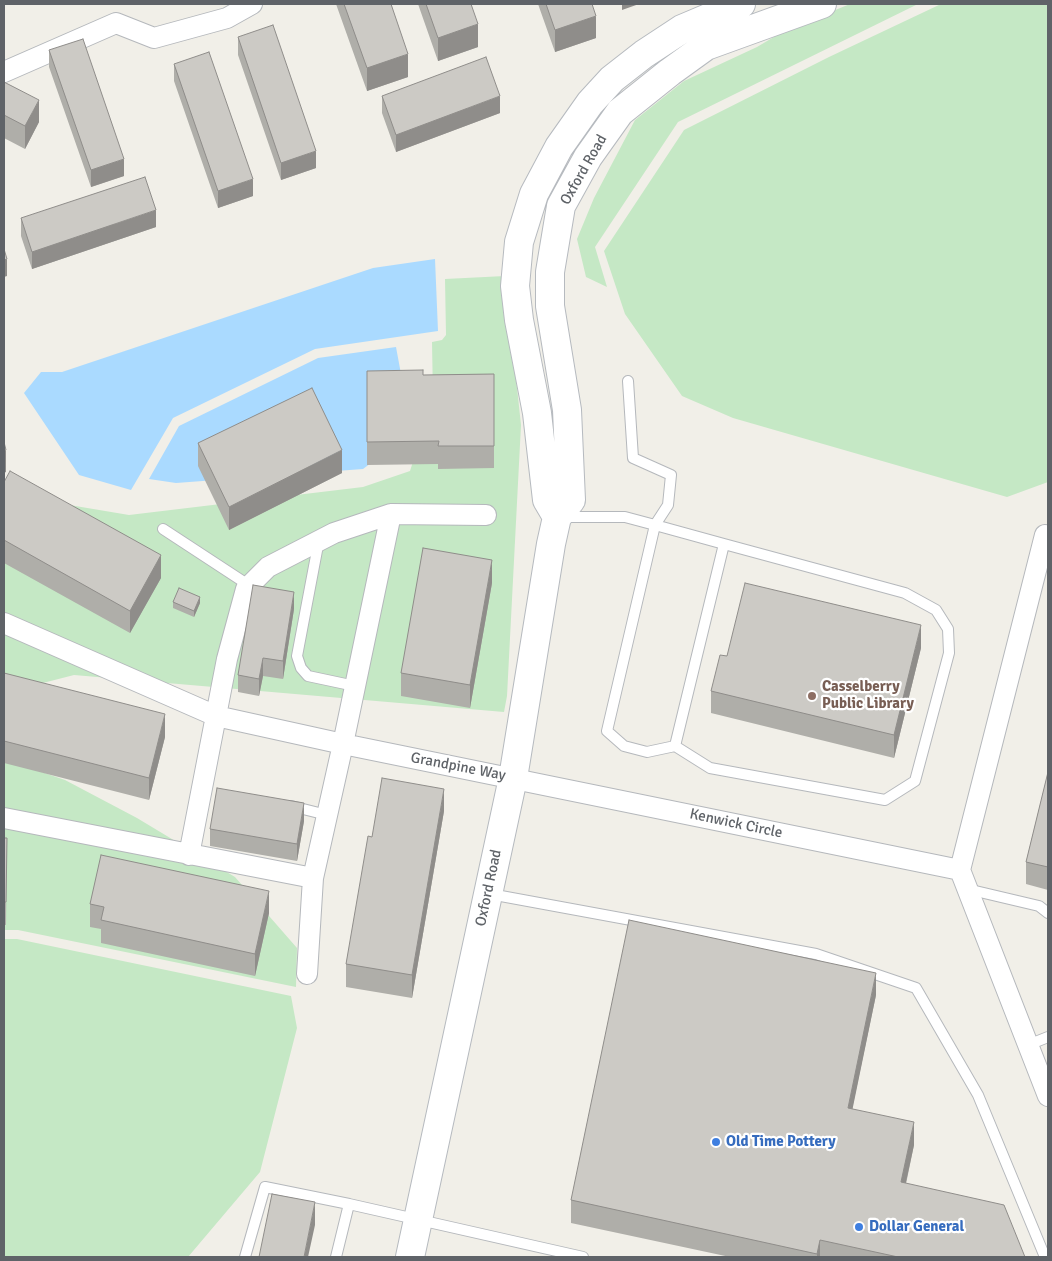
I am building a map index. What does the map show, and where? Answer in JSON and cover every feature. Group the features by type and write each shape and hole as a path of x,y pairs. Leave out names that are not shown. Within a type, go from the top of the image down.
{"street":[{"path":"4,72 116,23 154,38 227,18 252,4"},
{"name":"Oxford Road","path":"557,518 547,500 537,414 519,320 515,286 519,242 534,194 559,147 590,103 612,79 644,54 682,29 741,4"},
{"name":"Oxford Road","path":"410,1257 513,778 551,544 557,518 571,500 568,410 550,306 550,272 561,206 588,157 620,112 670,72 706,46 822,4"},
{"path":"307,974 313,878 391,514"},
{"path":"189,855 207,786 216,716 227,659 246,589 268,567 319,540 391,514 486,515"},
{"path":"1048,536 1045,535 960,870 1048,1096"},
{"name":"Grandpine Way","path":"4,624 216,716 513,778"},
{"name":"Kenwick Circle","path":"513,778 960,870"},
{"path":"4,818 313,878"}],"lane":[{"path":"557,518 625,517 655,525 724,544 905,592 936,610 948,629 949,653 915,781 885,800 710,768 675,746 647,752 624,746 607,731 655,525 668,505 671,475 633,458 628,381"},
{"path":"163,529 250,586"},
{"path":"319,540 297,656 301,668 308,676 355,686"},
{"path":"675,746 724,544"},
{"path":"279,803 327,815"},
{"path":"967,889 1039,906 1048,912"},
{"path":"488,894 816,954 916,988 978,1095 1045,1257"},
{"path":"1028,1045 1048,1037"},
{"path":"246,1257 265,1187 583,1257"},
{"path":"336,1257 348,1204"}],"green space":[{"path":"850,4 918,4 678,122 595,247 607,287 586,277 577,239 594,198 635,120 684,81 757,47 784,31"},
{"path":"941,4 1048,4 1048,482 1007,497 733,418 682,396 625,314 604,251 684,130 829,57"},
{"path":"505,276 521,425 507,696 504,712 74,675 4,693 4,494 129,515 363,487 410,471 433,399 432,342 442,340 446,335 445,279"},
{"path":"4,759 65,780 137,818 235,877 297,948 296,987 18,930 4,930"},
{"path":"4,939 17,939 291,996 297,1028 260,1172 188,1257 4,1257"}],"water":[{"path":"435,259 438,331 315,349 173,418 131,490 79,475 24,393 41,372 62,372 373,268"},
{"path":"396,347 411,428 388,450 363,469 176,483 149,479 179,426 318,358"}],"building":[{"path":"344,4 391,4 408,54 367,68"},
{"path":"426,4 471,4 478,24 438,38"},
{"path":"546,4 592,4 596,16 555,30"},
{"path":"273,25 316,151 281,163 238,37"},
{"path":"83,39 124,159 91,170 49,50"},
{"path":"209,52 253,179 218,191 174,64"},
{"path":"486,57 500,96 396,135 382,96"},
{"path":"4,82 39,100 25,126 4,115"},
{"path":"145,177 156,210 32,252 21,218"},
{"path":"4,249 7,259 4,260"},
{"path":"423,370 423,375 494,374 494,446 438,446 439,441 367,442 367,371"},
{"path":"312,388 342,450 229,507 198,443"},
{"path":"10,471 161,555 130,611 4,540 4,482"},
{"path":"423,548 492,560 470,685 401,673"},
{"name":"Casselberry Public Library","path":"745,583 921,625 894,735 711,691 720,655 727,656"},
{"path":"253,585 294,592 283,661 263,658 259,679 238,675"},
{"path":"179,588 200,597 194,611 173,602"},
{"path":"4,673 165,714 149,778 4,741"},
{"path":"1048,772 1048,867 1026,862"},
{"path":"382,778 444,789 412,975 346,964 368,836 372,837"},
{"path":"217,788 304,803 297,844 210,829"},
{"path":"4,838 7,838 6,902 4,902"},
{"path":"101,855 269,891 255,954 101,920 104,907 90,904"},
{"path":"629,920 876,973 848,1108 914,1122 901,1182 1004,1205 1025,1257 898,1257 820,1240 817,1254 571,1200"},
{"path":"272,1194 315,1202 304,1257 259,1257"}],"place":[{"name":"Casselberry Public Library","path":"812,696"},
{"name":"Old Time Pottery","path":"716,1142"},
{"name":"Dollar General","path":"859,1227"}]}
